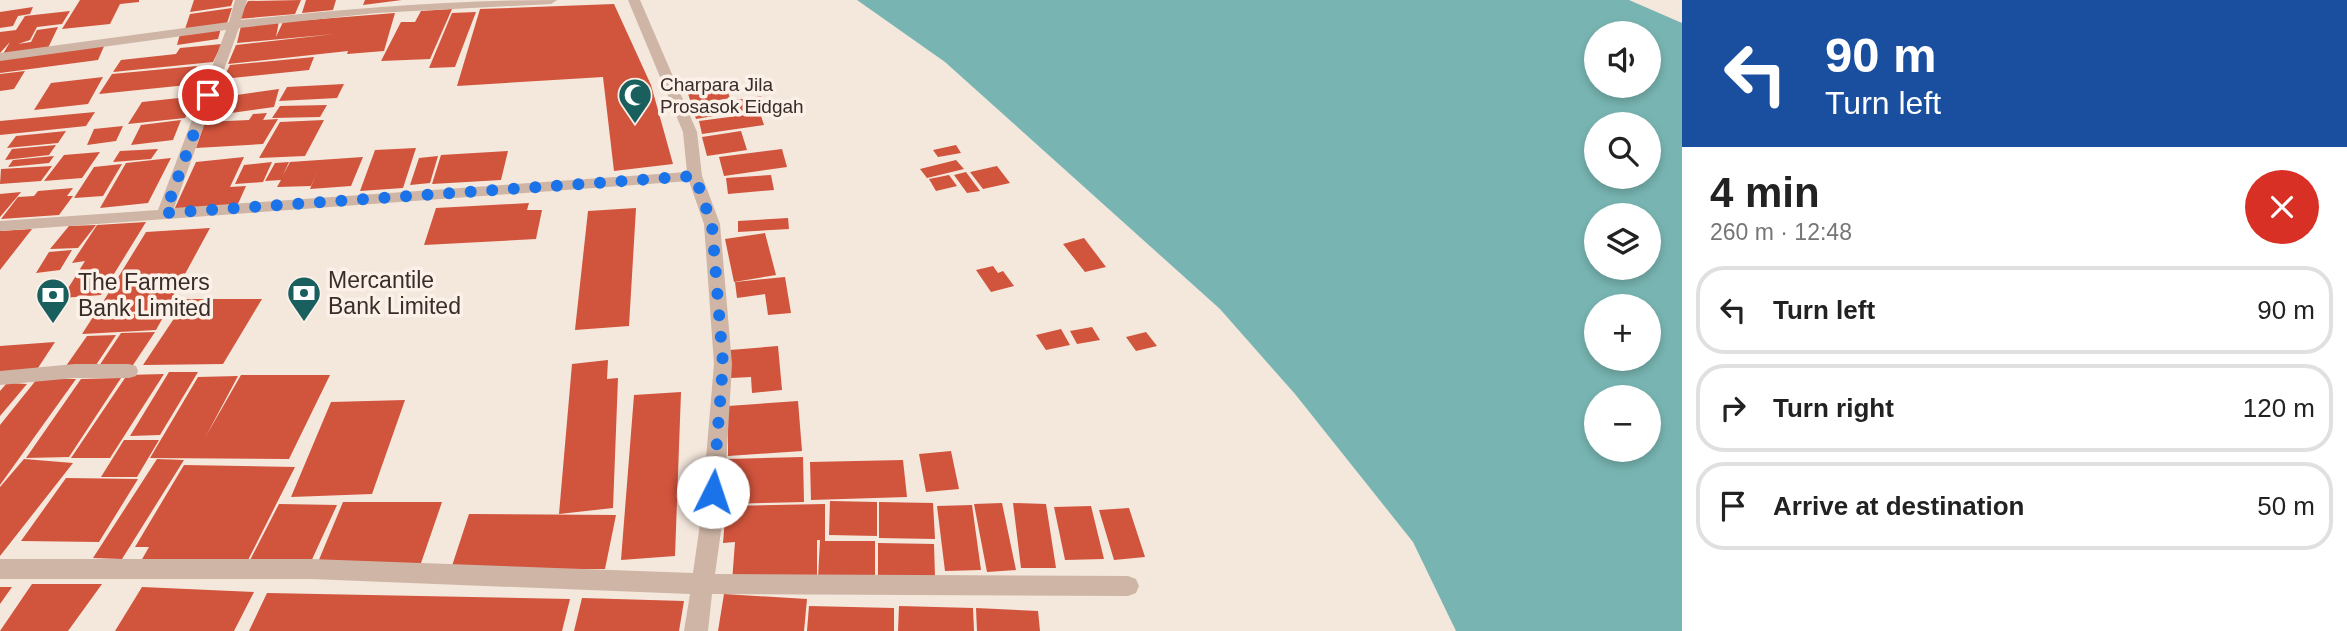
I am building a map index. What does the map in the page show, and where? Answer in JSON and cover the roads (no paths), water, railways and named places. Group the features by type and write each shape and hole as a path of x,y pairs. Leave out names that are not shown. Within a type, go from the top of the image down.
{"street":[{"path":"165,213 242,0"},
{"path":"0,57 234,25 376,9 551,0"},
{"path":"634,0 690,132 695,176 712,225 723,364 712,517 696,631"},
{"path":"0,226 695,176"},
{"path":"0,378 75,371 129,371"},
{"path":"0,569 311,569 702,584 1128,586"}],"water":[{"path":"857,0 1629,0 1682,23 1682,631 1456,631 1413,542 1295,394 1220,309 945,62"}],"place":[{"name":"Charpara Jila Prosasok Eidgah","path":"635,125"},
{"name":"Mercantile Bank Limited","path":"304,323"},
{"name":"The Farmers Bank Limited","path":"53,325"}]}
